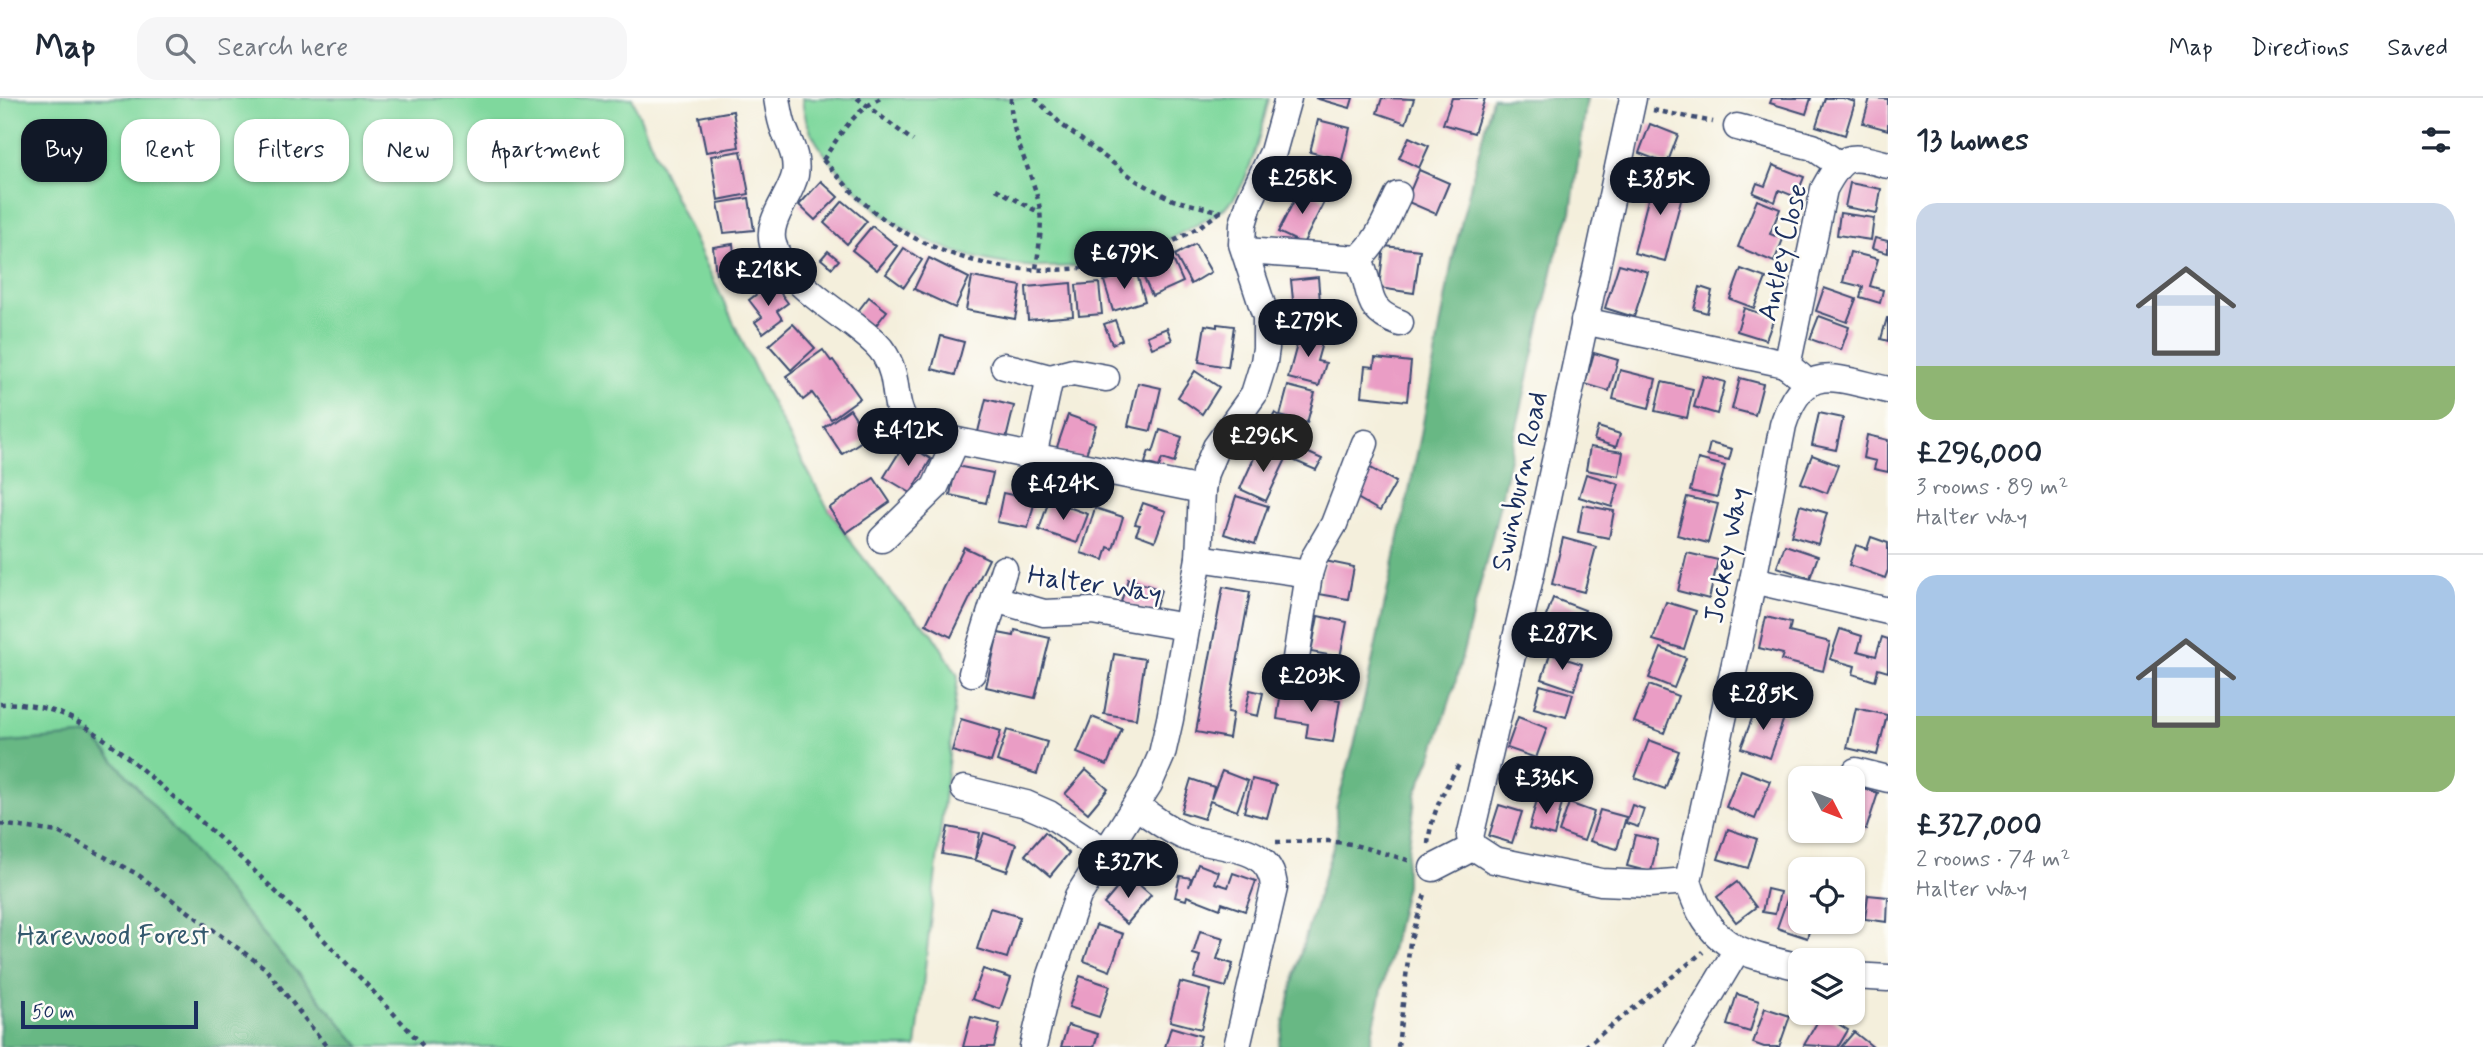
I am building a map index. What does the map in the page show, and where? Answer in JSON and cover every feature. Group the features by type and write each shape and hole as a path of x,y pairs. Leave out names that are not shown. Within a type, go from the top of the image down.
{"street":[{"path":"777,98 780,118 793,146 796,164 791,187 774,224 772,244 782,263 802,283 878,345 890,365 899,412 905,421 920,432 1202,490"},
{"name":"Halter Way","path":"1033,1047 1048,984 1068,919 1105,851 1136,806 1156,770 1167,736 1199,558 1202,490 1210,458 1254,394 1265,355 1266,317 1242,235 1233,214 1273,152 1288,98"},
{"name":"Swinburn Road","path":"1474,847 1470,837 1529,582 1633,98"},
{"path":"1737,127 1813,147 1838,164"},
{"name":"Antley Close","path":"1796,375 1824,189 1838,164 1859,158 1888,165"},
{"path":"1245,251 1357,259 1366,253 1378,235 1398,195"},
{"path":"1357,259 1367,280 1373,307 1400,323"},
{"path":"1584,321 1776,362 1796,375 1888,390"},
{"path":"1004,366 1049,378 1073,372 1106,378"},
{"name":"Jockey Way","path":"1688,881 1753,580 1783,425 1796,375"},
{"path":"1033,456 1049,378"},
{"path":"882,539 935,486 956,440"},
{"path":"1341,679 1294,671 1311,566 1334,524 1366,443"},
{"path":"1199,558 1311,566"},
{"path":"972,673 1004,569"},
{"path":"1753,580 1888,611"},
{"name":"Halter Way","path":"995,598 1044,613 1093,611 1186,627"},
{"path":"1866,774 1888,779"},
{"path":"964,789 1026,804 1049,814 1105,851"},
{"path":"1136,806 1184,836 1259,856 1271,870 1274,888 1237,1047"},
{"path":"1433,868 1474,847 1494,860 1601,882 1649,884 1688,881 1698,911 1729,945 1788,963"},
{"path":"1679,1047 1729,945"},
{"path":"1865,977 1888,978"}],"path":[{"path":"857,98 913,141"},
{"path":"881,98 866,107 840,132 822,162 876,213 917,238 968,259 1001,266 1036,269 1093,268 1134,257 1233,214"},
{"path":"1010,98 1013,124 1036,190 1040,214 1036,269"},
{"path":"1035,98 1062,125 1137,181 1173,200 1233,214"},
{"path":"996,189 1040,214"},
{"path":"0,704 14,703 61,714 87,728 145,772 218,836 276,893 424,1047"},
{"path":"0,824 58,832 137,874 265,968 327,1047"},
{"path":"1259,856 1278,841 1329,841 1351,844 1433,868 1410,942 1398,1047"},
{"path":"1585,1047 1646,996 1729,945"}],"green space":[{"path":"0,98 632,98 664,174 766,392 824,502 894,597 933,634 958,676 916,1047 361,1047 92,735 0,743"},
{"path":"802,98 1269,98 1244,181 1231,202 1220,211 1146,250 1109,261 1070,266 1031,266 992,261 954,251 918,236 885,216 865,199 823,152 811,132"},
{"path":"1492,98 1587,98 1571,212 1555,258 1493,534 1454,688 1433,753 1416,793 1406,865 1406,885 1369,1047 1278,1047 1299,958 1337,834 1336,808 1354,746 1420,440 1452,261"},
{"name":"Harewood Forest","path":"92,735 361,1047 0,1047 0,743"}],"building":[{"path":"1315,98 1353,98 1350,108"},
{"path":"1382,98 1414,99 1406,123 1377,113"},
{"path":"1452,98 1485,98 1474,133 1443,124"},
{"path":"1772,98 1811,98 1806,114 1770,103"},
{"path":"1825,98 1843,98 1855,102 1845,135 1816,126"},
{"path":"1870,98 1888,99 1888,130 1863,123"},
{"path":"733,111 739,147 706,152 699,117"},
{"path":"1318,120 1350,128 1342,160 1310,152"},
{"path":"1650,124 1678,135 1667,164 1639,153"},
{"path":"1409,137 1429,146 1419,168 1399,158"},
{"path":"741,151 749,194 718,200 711,156"},
{"path":"1310,157 1340,170 1330,191 1300,178"},
{"path":"1773,165 1804,177 1796,197 1779,190 1775,202 1753,193 1757,183 1765,186"},
{"path":"1419,170 1449,183 1436,214 1406,201"},
{"path":"1655,173 1686,181 1665,261 1634,253"},
{"path":"821,181 838,197 815,220 799,205"},
{"path":"1850,183 1881,189 1877,213 1845,207"},
{"path":"1301,187 1325,200 1303,244 1278,232"},
{"path":"749,198 754,230 724,233 718,203"},
{"path":"1757,200 1780,209 1770,234 1783,239 1774,262 1738,247"},
{"path":"843,201 867,221 847,244 824,223"},
{"path":"1840,213 1874,218 1871,240 1837,235"},
{"path":"872,226 897,246 877,270 852,250"},
{"path":"1875,238 1888,241 1888,253 1872,249"},
{"path":"733,244 736,271 716,274 713,247"},
{"path":"1195,244 1211,272 1191,284 1175,255"},
{"path":"1384,246 1420,250 1414,293 1379,288"},
{"path":"904,248 922,260 904,287 886,274"},
{"path":"828,251 839,260 832,268 821,259"},
{"path":"1850,252 1878,259 1870,286 1883,290 1880,303 1860,297 1863,287 1843,282"},
{"path":"1171,255 1183,282 1152,296 1140,269"},
{"path":"929,258 969,278 955,308 914,289"},
{"path":"1619,264 1648,272 1634,317 1605,308"},
{"path":"1741,269 1766,278 1754,308 1730,299"},
{"path":"1136,271 1145,301 1113,311 1104,281"},
{"path":"972,277 1021,286 1015,319 966,310"},
{"path":"1318,277 1322,326 1296,329 1291,280"},
{"path":"1071,283 1073,316 1028,320 1026,287"},
{"path":"1099,283 1102,314 1079,316 1076,285"},
{"path":"776,287 788,303 777,311 782,319 763,333 755,322 762,317 749,300 765,288 768,293"},
{"path":"1700,287 1712,291 1707,313 1694,309"},
{"path":"1824,288 1856,299 1847,322 1816,311"},
{"path":"869,297 887,311 873,329 855,315"},
{"path":"1744,308 1774,318 1766,340 1737,331"},
{"path":"1819,316 1849,327 1841,350 1810,339"},
{"path":"1888,318 1888,341 1881,339"},
{"path":"1115,320 1122,340 1112,344 1104,324"},
{"path":"793,324 815,348 791,370 769,345"},
{"path":"1217,324 1234,326 1228,367 1199,362 1205,325 1217,327"},
{"path":"1167,328 1172,340 1152,348 1147,336"},
{"path":"1301,330 1324,336 1317,361 1326,363 1319,386 1288,378"},
{"path":"941,336 964,342 955,375 932,369"},
{"path":"823,350 860,398 831,419 812,393 803,400 786,376"},
{"path":"1594,353 1618,360 1609,391 1585,384"},
{"path":"1375,358 1411,362 1407,401 1362,396 1365,366 1374,367"},
{"path":"1620,370 1656,379 1649,408 1613,399"},
{"path":"1195,371 1219,387 1202,414 1178,397"},
{"path":"1703,376 1725,382 1717,414 1694,407"},
{"path":"1740,378 1763,384 1755,415 1732,409"},
{"path":"1662,382 1693,389 1687,418 1655,411"},
{"path":"1138,383 1161,388 1151,431 1128,426"},
{"path":"1288,386 1315,393 1307,423 1280,416"},
{"path":"986,399 1014,406 1005,443 977,436"},
{"path":"850,409 868,437 842,454 824,427"},
{"path":"1275,413 1304,430 1291,452 1262,436"},
{"path":"1819,413 1843,418 1836,450 1812,445"},
{"path":"1068,415 1096,425 1084,460 1056,450"},
{"path":"1598,427 1620,434 1616,447 1594,440"},
{"path":"1160,430 1182,437 1174,463 1162,459 1159,467 1145,463 1149,451 1153,452"},
{"path":"1867,435 1888,440 1888,472 1874,469 1876,461 1863,458"},
{"path":"905,443 931,459 911,493 884,477"},
{"path":"1710,443 1732,449 1729,460 1707,455"},
{"path":"1259,447 1286,459 1266,501 1240,489"},
{"path":"1590,447 1623,452 1619,476 1586,470"},
{"path":"1300,449 1322,459 1316,470 1295,461"},
{"path":"1812,455 1838,465 1827,493 1801,483"},
{"path":"1698,459 1725,466 1717,497 1690,491"},
{"path":"956,466 993,473 986,503 950,495"},
{"path":"1367,466 1396,482 1380,511 1352,495"},
{"path":"1586,474 1619,484 1612,507 1579,497"},
{"path":"874,478 890,502 846,533 829,508"},
{"path":"1003,493 1035,500 1028,528 997,522"},
{"path":"1236,496 1268,506 1255,544 1224,534"},
{"path":"1687,497 1718,504 1708,543 1677,535"},
{"path":"1049,500 1088,514 1077,543 1039,530"},
{"path":"1143,503 1166,511 1155,541 1136,534 1140,525 1135,524"},
{"path":"1583,505 1614,511 1609,538 1578,532"},
{"path":"1800,505 1827,513 1818,544 1791,536"},
{"path":"1095,508 1123,517 1113,549 1108,547 1104,560 1081,553"},
{"path":"1871,537 1888,543 1888,570 1885,578 1849,565 1856,545 1867,549"},
{"path":"1563,538 1596,547 1584,592 1552,584"},
{"path":"1785,545 1818,556 1810,578 1777,567"},
{"path":"964,547 989,559 951,637 926,624"},
{"path":"1687,553 1718,560 1709,599 1678,591"},
{"path":"1325,561 1354,567 1348,599 1319,594"},
{"path":"1128,579 1161,590 1154,613 1121,602"},
{"path":"1223,587 1250,592 1228,712 1233,713 1229,738 1196,732"},
{"path":"1553,598 1585,610 1569,652 1537,640"},
{"path":"1666,602 1696,611 1684,649 1653,640"},
{"path":"1318,616 1347,622 1340,657 1311,652"},
{"path":"1766,617 1791,623 1789,632 1830,642 1823,671 1781,660 1783,654 1759,648"},
{"path":"1840,629 1862,636 1858,651 1876,656 1882,637 1888,639 1888,672 1878,669 1875,681 1853,674 1855,666 1830,659"},
{"path":"1015,630 1050,638 1035,698 986,687 998,633 1014,636"},
{"path":"1661,648 1686,658 1674,688 1649,678"},
{"path":"1114,654 1145,659 1136,719 1104,714"},
{"path":"1550,654 1582,664 1574,690 1542,679"},
{"path":"1540,685 1573,694 1566,717 1534,708"},
{"path":"1649,685 1678,696 1664,733 1634,722"},
{"path":"1250,690 1263,693 1258,716 1245,713"},
{"path":"1281,691 1340,700 1333,742 1306,738 1308,724 1277,719"},
{"path":"1757,705 1785,715 1770,758 1741,748"},
{"path":"1856,708 1887,715 1877,755 1847,748"},
{"path":"1092,717 1122,729 1107,765 1077,753"},
{"path":"1518,717 1547,728 1536,758 1507,748"},
{"path":"961,719 1001,731 991,762 952,751"},
{"path":"1007,730 1047,742 1037,774 997,761"},
{"path":"1649,740 1679,751 1665,789 1635,778"},
{"path":"1086,770 1108,789 1088,813 1065,794"},
{"path":"1741,770 1770,781 1755,819 1726,807"},
{"path":"1222,771 1248,781 1237,811 1210,801 1204,819 1181,812 1191,779 1214,787 1211,799"},
{"path":"1252,779 1276,785 1267,818 1244,812"},
{"path":"1866,789 1878,793 1866,830"},
{"path":"1538,796 1562,803 1554,836 1529,829"},
{"path":"1569,803 1594,812 1584,841 1559,832"},
{"path":"1499,805 1522,812 1512,843 1489,836"},
{"path":"1632,805 1644,809 1638,827 1626,823"},
{"path":"1600,810 1626,817 1617,849 1590,841"},
{"path":"948,827 980,833 975,859 984,833 1016,844 1007,871 975,860 942,854"},
{"path":"1728,829 1757,839 1748,868 1718,859"},
{"path":"1045,832 1069,853 1050,876 1025,855"},
{"path":"1635,835 1658,840 1651,872 1627,866"},
{"path":"1148,840 1167,856 1144,883 1125,867"},
{"path":"1198,864 1219,872 1215,883 1228,887 1233,873 1256,881 1245,911 1222,903 1220,909 1187,896 1186,900 1175,897 1180,876 1191,878 1189,887"},
{"path":"1128,875 1151,895 1127,924 1104,904"},
{"path":"1737,882 1756,907 1736,922 1717,897"},
{"path":"1767,889 1780,892 1775,914 1762,912"},
{"path":"1868,895 1888,897 1887,922 1865,919"},
{"path":"1788,897 1788,932 1777,928"},
{"path":"990,908 1020,917 1007,958 977,949"},
{"path":"1096,925 1123,934 1110,971 1084,961"},
{"path":"1200,931 1224,938 1217,959 1233,964 1226,987 1194,978 1200,956 1193,954"},
{"path":"983,969 1011,978 1000,1009 972,999"},
{"path":"1080,976 1110,986 1099,1017 1069,1007"},
{"path":"1180,982 1211,990 1201,1029 1170,1021"},
{"path":"1737,994 1759,1001 1750,1032 1727,1025"},
{"path":"1765,1008 1788,1015 1779,1047 1764,1047 1753,1043"},
{"path":"971,1017 1000,1024 994,1047 963,1047"},
{"path":"1068,1025 1098,1034 1094,1047 1061,1047"},
{"path":"1816,1025 1840,1025 1848,1030 1838,1047 1804,1045"},
{"path":"1171,1027 1201,1036 1198,1047 1165,1047"},
{"path":"1854,1032 1873,1047 1841,1047"}]}
